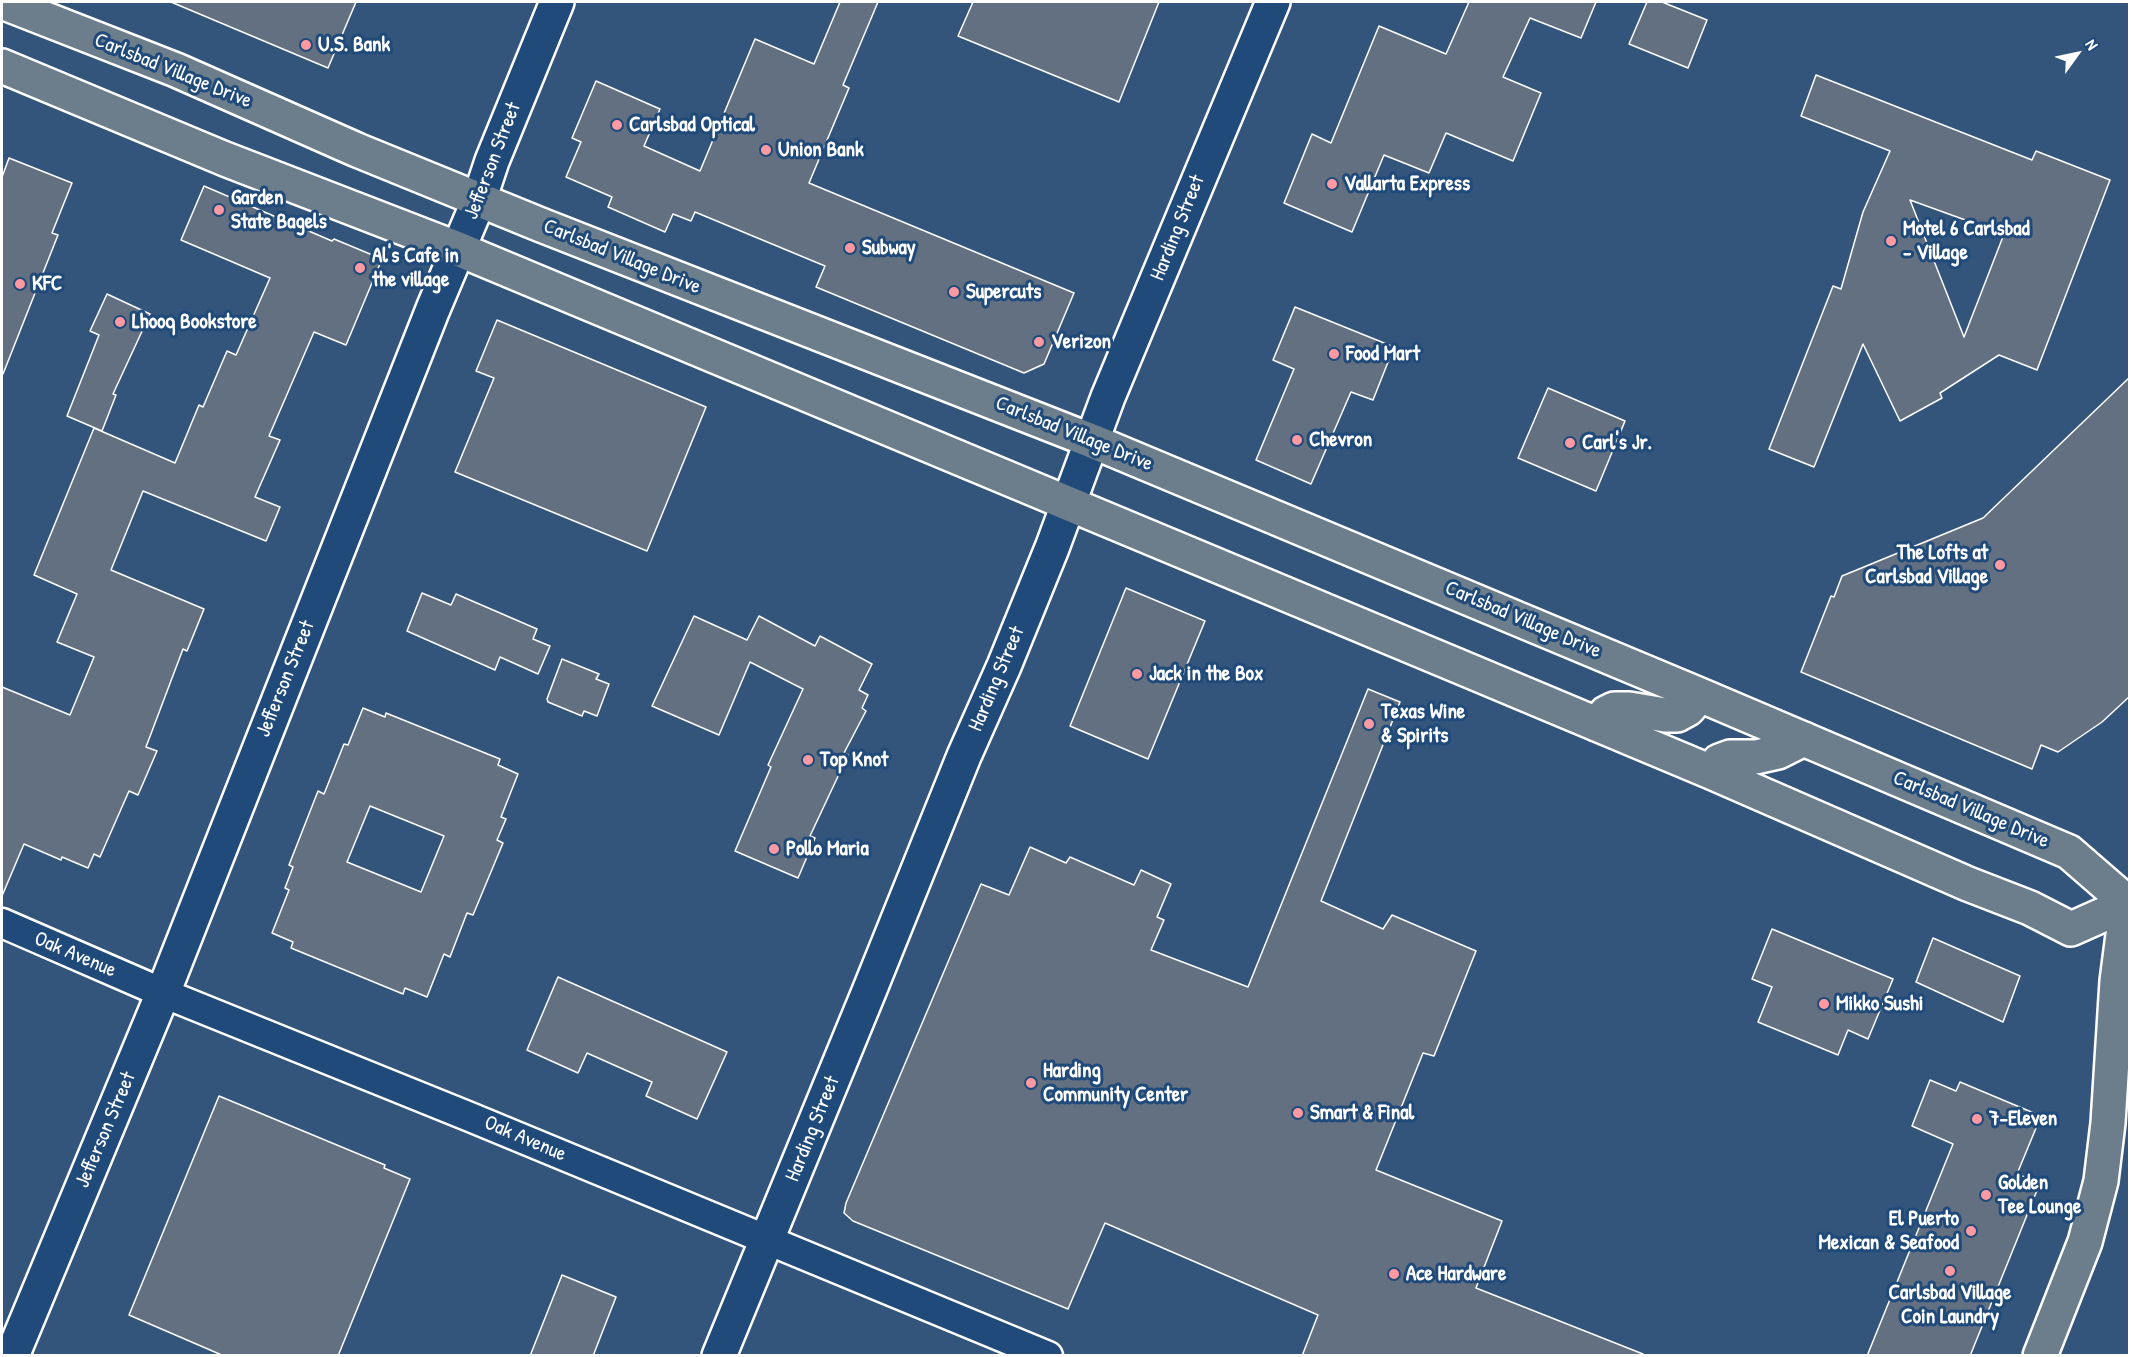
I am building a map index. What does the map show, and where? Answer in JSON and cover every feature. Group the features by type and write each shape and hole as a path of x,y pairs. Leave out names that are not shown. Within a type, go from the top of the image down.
{"main road":[{"name":"Carlsbad Village Drive","path":"2,2 176,70 357,150 479,200 1092,441 1804,739 2069,852 2129,903"},
{"path":"2,66 225,159 458,249 1711,772 1968,884 2030,908 2071,929 2129,903"},
{"path":"1596,724 1606,713 1614,709 1677,715 1688,710 1700,695"},
{"path":"1711,772 1719,761 1730,757 1756,757 1778,752 1804,739"},
{"path":"2040,1356 2085,1242 2101,1181 2108,1123 2117,981 2129,903"}],"street":[{"name":"Jefferson Street","path":"12,1356 163,993 433,309 479,200 492,161 557,2"},
{"name":"Harding Street","path":"719,1356 964,756 1008,655 1108,397 1272,2"},
{"name":"Oak Avenue","path":"2,923 163,993 1048,1356"}],"building":[{"name":"U.S. Bank","path":"171,2 356,2 328,68"},
{"path":"840,2 878,2 843,85 849,88 809,183 1074,293 1044,364 1024,373 816,287 825,266 695,212 691,221 673,214 665,232 608,207 612,197 566,177 581,142 572,138 596,81 660,109 644,146 700,171 755,39 814,64"},
{"path":"973,2 1159,2 1119,102 958,36"},
{"path":"1469,2 1596,2 1581,38 1530,18 1503,77 1541,93 1513,161 1446,133 1429,173 1384,155 1352,232 1284,203 1312,134 1331,143 1379,26 1446,54"},
{"path":"1647,2 1662,2 1707,20 1688,68 1629,44"},
{"path":"1816,75 2032,160 2036,151 2110,180 2037,370 1999,355 1940,393 1942,398 1900,421 1863,344 1814,467 1769,449 1833,286 1841,289 1863,212 1890,151 1801,116","holes":["1910,200 2004,234 1964,337"]},
{"name":"KFC","path":"9,158 72,183 52,233 58,235 2,374 2,177"},
{"path":"204,186 332,241 334,239 382,259 346,345 314,332 269,436 280,440 255,497 280,507 266,541 143,491 111,570 204,609 187,651 183,649 146,747 157,751 138,795 129,791 100,857 94,854 88,868 62,857 61,860 24,844 2,896 2,687 70,715 94,657 57,642 77,594 34,575 94,428 175,463 199,405 203,407 227,351 236,355 270,278 181,240"},
{"path":"107,294 150,314 113,394 116,395 102,431 67,416 99,335 90,331"},
{"path":"1295,307 1394,347 1373,400 1351,392 1311,484 1256,460 1294,369 1273,360"},
{"path":"497,320 706,407 647,551 455,472 494,378 476,371"},
{"name":"The Lofts at Carlsbad Village","path":"2130,377 2130,696 2102,722 2058,752 2041,745 2032,769 1801,672 1831,596 1834,597 1842,576 1983,518"},
{"name":"Carl's Jr.","path":"1548,388 1625,421 1596,491 1518,458"},
{"name":"Jack in the Box","path":"1126,588 1205,621 1148,759 1070,726"},
{"path":"422,593 451,605 456,594 537,629 533,639 550,646 538,674 500,657 495,670 407,631"},
{"path":"694,616 747,640 759,616 815,646 820,636 872,664 859,690 868,695 862,708 866,711 844,753 848,755 810,836 815,838 798,878 735,851 771,767 768,765 803,689 750,662 719,735 652,706"},
{"path":"562,659 599,674 596,679 609,684 597,716 584,711 582,716 548,702 547,699"},
{"path":"1368,689 1400,702 1321,901 1383,929 1392,915 1476,951 1434,1056 1423,1053 1376,1170 1502,1221 1476,1288 1643,1354 1643,1356 1302,1356 1318,1315 1105,1223 1068,1309 853,1221 844,1213 846,1203 981,884 1009,895 1030,847 1066,863 1070,857 1134,885 1141,870 1171,884 1157,917 1164,920 1151,950 1248,987"},
{"path":"363,708 385,717 386,713 500,759 498,765 518,774 501,817 506,819 497,840 503,843 473,915 467,913 450,957 444,954 427,997 405,988 403,994 291,948 293,942 272,933 289,890 285,888 293,867 289,865 318,791 324,794 344,744 348,745","holes":["370,806 444,836 421,892 347,862"]},
{"name":"Mikko Sushi","path":"1772,929 1893,979 1868,1039 1848,1030 1838,1055 1758,1022 1772,987 1752,979"},
{"path":"1933,938 2020,976 2003,1022 1916,982"},
{"path":"558,977 727,1052 697,1119 646,1096 652,1082 587,1053 578,1073 527,1050"},
{"path":"1930,1080 1956,1091 1960,1082 2041,1116 2017,1174 2040,1183 1970,1356 1867,1356 1953,1144 1912,1126"},
{"path":"219,1096 385,1165 384,1168 410,1179 338,1356 224,1356 129,1315"},
{"path":"562,1275 616,1297 593,1356 530,1356"}],"place":[{"name":"U.S. Bank","path":"306,45"},
{"name":"Carlsbad Optical","path":"617,125"},
{"name":"Union Bank","path":"766,150"},
{"name":"Vallarta Express","path":"1332,184"},
{"name":"Garden State Bagels","path":"219,210"},
{"name":"Motel 6 Carlsbad - Village","path":"1891,241"},
{"name":"Subway","path":"850,248"},
{"name":"Al's Cafe in the village","path":"360,268"},
{"name":"KFC","path":"20,284"},
{"name":"Supercuts","path":"954,292"},
{"name":"Lhooq Bookstore","path":"120,322"},
{"name":"Verizon","path":"1039,342"},
{"name":"Food Mart","path":"1334,354"},
{"name":"Chevron","path":"1297,440"},
{"name":"Carl's Jr.","path":"1570,443"},
{"name":"The Lofts at Carlsbad Village","path":"2000,565"},
{"name":"Jack in the Box","path":"1137,674"},
{"name":"Texas Wine & Spirits","path":"1369,724"},
{"name":"Top Knot","path":"808,760"},
{"name":"Pollo Maria","path":"774,849"},
{"name":"Mikko Sushi","path":"1824,1004"},
{"name":"Harding Community Center","path":"1031,1083"},
{"name":"Smart & Final","path":"1298,1113"},
{"name":"7-Eleven","path":"1977,1119"},
{"name":"Golden Tee Lounge","path":"1986,1195"},
{"name":"El Puerto Mexican & Seafood","path":"1971,1231"},
{"name":"Carlsbad Village Coin Laundry","path":"1950,1271"},
{"name":"Ace Hardware","path":"1394,1274"}]}
